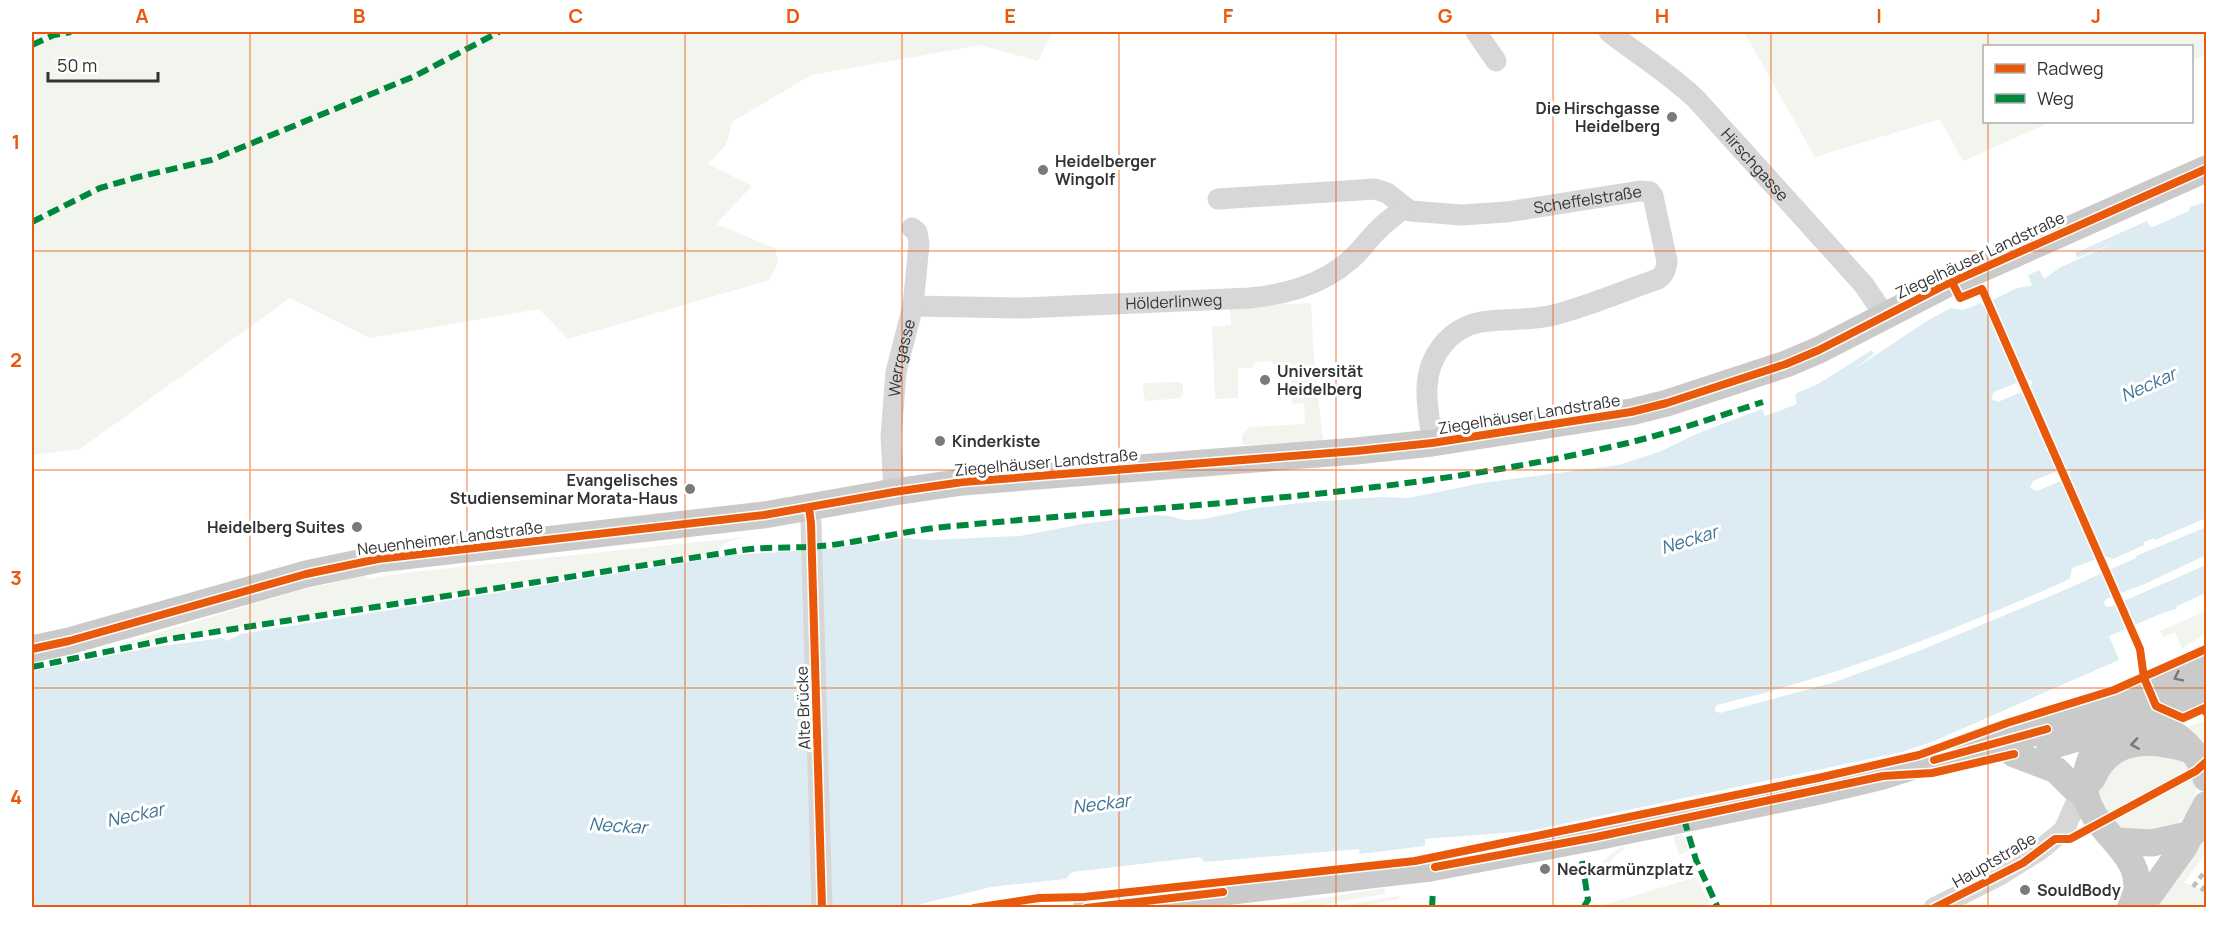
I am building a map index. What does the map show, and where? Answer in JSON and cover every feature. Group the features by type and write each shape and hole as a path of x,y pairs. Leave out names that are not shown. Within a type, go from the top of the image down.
{"main road":[{"name":"Ziegelhäuser Landstraße","path":"810,515 894,492 992,480 1356,452 1574,421 1667,403 1786,364 1820,350 1884,315 1952,282 2206,169"},
{"name":"Neuenheimer Landstraße","path":"32,649 69,641 349,563 810,515"},
{"path":"1883,776 1932,772 2014,754 2109,715 2206,663"},
{"path":"2143,719 2206,690"},
{"path":"2109,715 2091,760 2085,794 2098,822 2130,859 2138,877 2135,898 2130,908"},
{"path":"1086,908 1170,902 1430,868 1607,835 1883,776 1930,761 2109,715 2143,719 2173,733 2193,751 2202,765 2206,778"},
{"path":"2085,794 2095,771 2109,755 2125,746 2152,742 2193,751"},
{"path":"2014,754 2056,770 2073,788 2085,794"},
{"path":"2140,908 2192,834 2206,805"},
{"path":"2116,841 2152,843 2192,834"}],"street":[{"path":"1476,32 1496,61"},
{"name":"Hirschgasse","path":"1609,32 1680,83 1696,99 1864,285 1884,315"},
{"name":"Scheffelstraße","path":"1218,198 1368,189 1387,193 1404,208 1416,213 1480,214 1545,207 1645,191 1653,196 1667,261 1666,269 1658,279 1554,315 1478,322 1445,340 1433,361 1427,388 1432,443"},
{"name":"Hölderlinweg","path":"914,306 1047,308 1250,298 1282,294 1314,282 1340,268 1357,254 1378,229 1404,208"},
{"name":"Werrgasse","path":"894,492 891,437 896,372 914,306 919,237 912,228"},
{"name":"Alte Brücke","path":"810,515 822,908"},
{"name":"Hauptstraße","path":"1935,908 2007,872 2040,850 2064,830 2076,803 2085,794"}],"shaded area":[{"path":"32,32 1052,32 1038,61 981,45 811,75 732,122 726,145 708,164 752,186 716,224 775,248 778,262 769,280 568,339 539,309 370,338 290,298 80,449 32,455"},
{"path":"1744,32 2206,32 2206,55 2193,61 2193,45 1983,45 1983,123 2049,123 1963,161 1940,119 1815,157"},
{"name":"Universität Heidelberg","path":"1311,303 1314,361 1323,442 1242,445 1242,435 1250,427 1305,424 1304,403 1292,404 1291,367 1277,367 1271,361 1256,362 1252,368 1238,368 1238,398 1215,399 1212,327 1231,325 1230,307"},
{"path":"1179,382 1183,384 1183,395 1180,398 1148,401 1144,398 1143,386 1146,383"},
{"path":"745,537 725,543 717,552 118,645 290,593 366,575 367,579 412,572"},
{"path":"2206,611 2206,633 2182,649 2175,632 2163,637 2160,631"},
{"path":"2206,720 2206,755 2180,723 2182,722 2185,728"},
{"path":"2119,755 2183,755 2198,785 2193,801 2181,820 2173,826 2154,832 2126,836 2100,809 2098,790"},
{"path":"2206,823 2206,852 2185,882 2206,894 2206,907 2144,908"},
{"path":"1683,834 1689,851 1679,855 1673,836"},
{"path":"1623,846 1624,849 1611,860 1609,874 1594,879 1593,871"},
{"path":"1696,877 1710,903 1701,907 1600,907 1600,906"},
{"path":"1384,888 1385,894 1310,907 1272,906"},
{"path":"1399,896 1399,899 1356,907 1332,907"}],"water":[{"name":"Neckar","path":"2206,202 2206,518 2155,540 2154,538 2144,542 2144,545 2113,559 2105,556 2072,568 2070,579 1940,634 1852,666 1717,705 1715,711 1720,713 1832,683 1919,651 2206,527 2206,555 2147,583 2106,599 2104,602 2105,606 2110,607 2206,565 2206,593 2177,606 2176,609 2109,636 2119,660 1934,741 1902,752 1529,831 1425,839 1425,846 1360,854 1359,849 1205,862 1200,857 1072,872 1066,879 991,887 909,907 721,904 716,908 32,908 32,671 154,647 223,638 226,641 241,634 732,555 828,549 904,538 930,540 1020,536 1082,524 1154,515 1185,520 1204,519 1256,508 1311,502 1382,497 1409,498 1482,483 1619,465 1659,452 1696,434 1762,409 1765,416 1797,404 1795,395 1797,393 1818,384 1872,350 1874,354 1850,372 1927,321 1951,308 1963,310 1981,303 1982,305 2017,288 2030,286 2032,285 2028,275 2039,270 2044,279 2059,268 2118,241 2077,258 2075,253 2147,221 2149,226 2153,227 2189,211 2190,207","holes":["2026,379 2033,381 2030,388 1998,402 1991,399 1994,392","2064,468 2071,471 2068,478 2037,491 2030,488 2033,481"]}],"railway":[{"path":"2193,887 2206,870"},
{"path":"2201,891 2206,885"}],"marked path":[{"path":"32,45 54,35 71,32"},
{"path":"32,222 100,188 211,160 415,76 499,32"},
{"path":"32,667 169,639 743,550 820,546 944,527 1283,497 1452,477 1536,463 1637,441 1763,402"},
{"path":"1684,819 1696,860 1718,908"},
{"path":"1582,861 1588,900 1583,908"},
{"path":"1432,908 1433,890"}],"cycle path":[{"path":"32,649 69,641 306,574 378,559 764,515 963,482 1356,451 1432,443 1631,412 1667,403 1786,364 1819,350 1945,285 2206,169"},
{"path":"1952,282 1960,298 1982,289 2140,649 2144,678 2156,706 2183,718 2205,708 2206,712"},
{"path":"809,508 822,908"},
{"path":"974,908 1039,898 1084,897 1415,861 1818,778 1919,755 2007,723 2114,690 2206,649"},
{"path":"1934,760 2047,729"},
{"path":"1435,867 1596,837 1883,776 1932,773 2014,754"},
{"path":"1934,908 2023,863 2055,839 2070,839 2196,771 2206,762"},
{"path":"1086,908 1223,892"}],"place":[{"name":"Die Hirschgasse Heidelberg","path":"1672,117"},
{"name":"Heidelberger Wingolf","path":"1043,170"},
{"name":"Universität Heidelberg","path":"1265,380"},
{"name":"Kinderkiste","path":"940,441"},
{"name":"Evangelisches Studienseminar Morata-Haus","path":"690,489"},
{"name":"Heidelberg Suites","path":"357,527"},
{"name":"Neckarmünzplatz","path":"1545,869"},
{"name":"SouldBody","path":"2025,890"}]}
